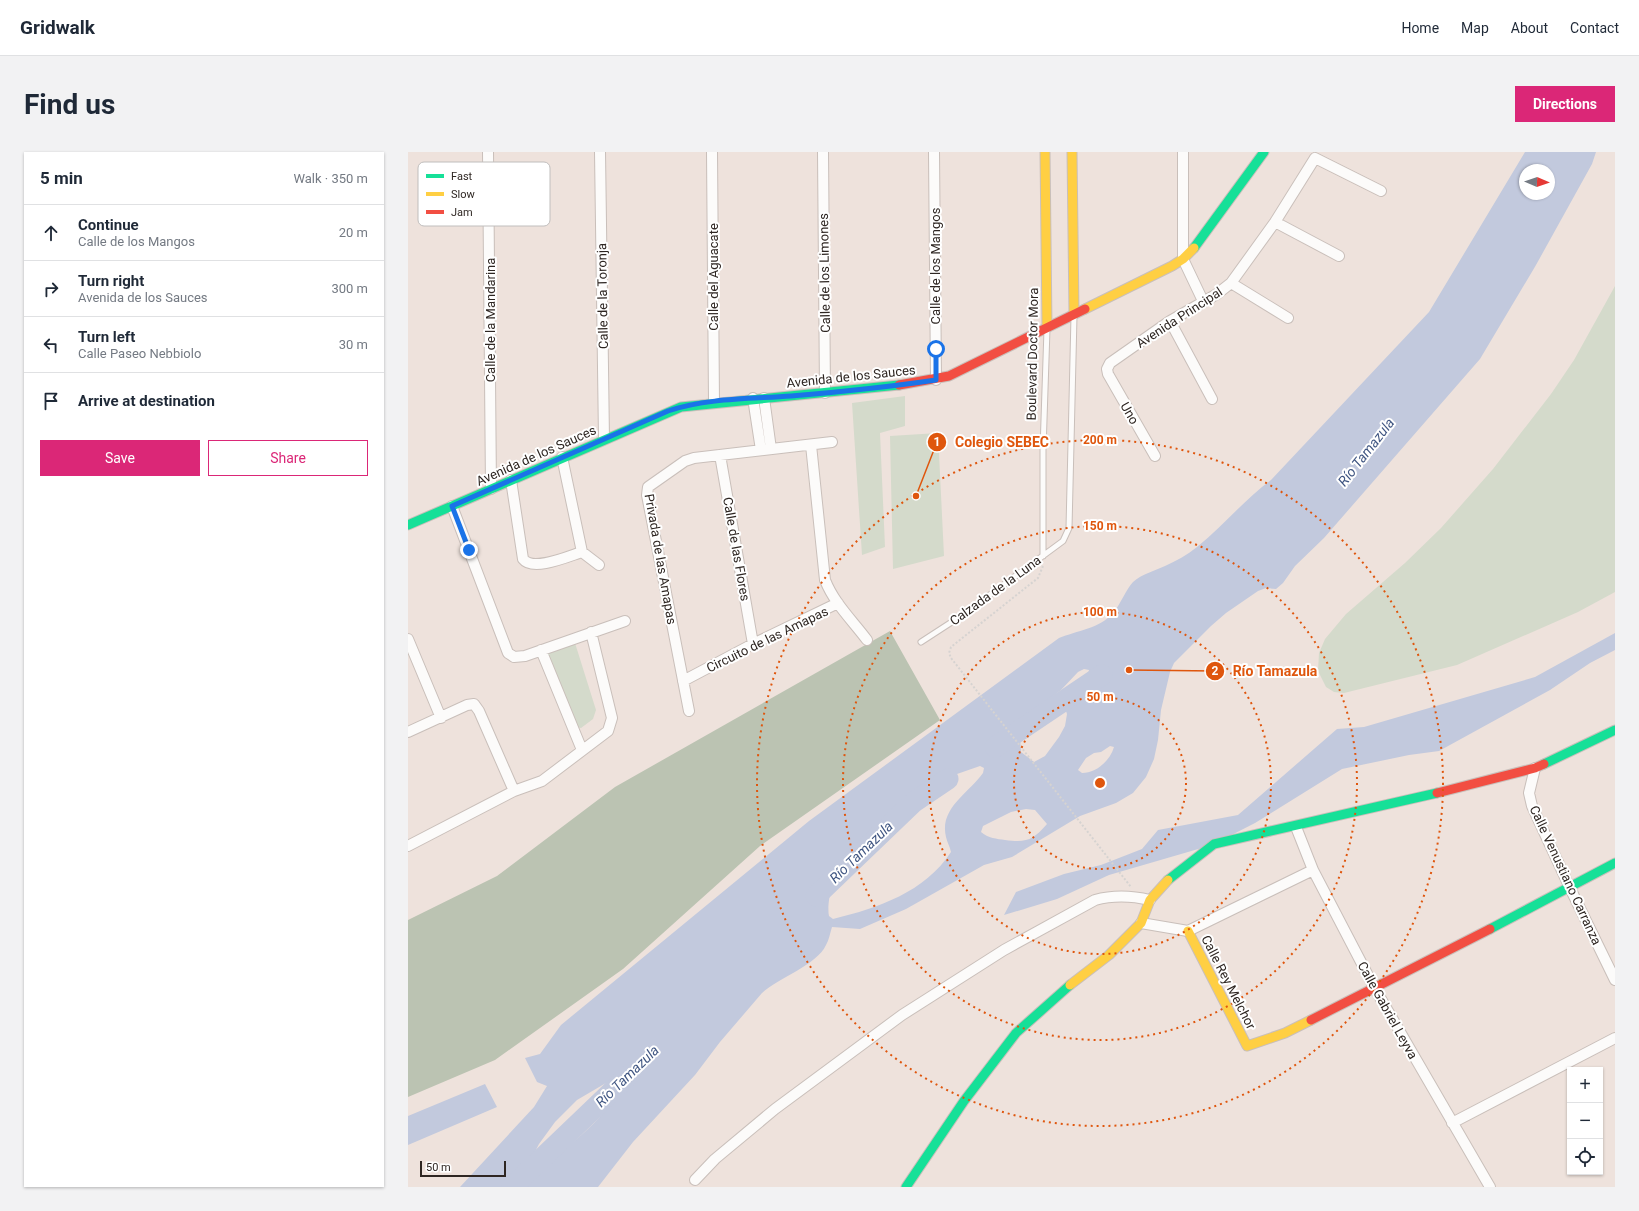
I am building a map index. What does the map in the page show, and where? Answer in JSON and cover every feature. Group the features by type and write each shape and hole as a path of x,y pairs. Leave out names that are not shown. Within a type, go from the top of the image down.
{"street":[{"name":"Calle de la Mandarina","path":"488,152 488,162"},
{"name":"Calle de la Toronja","path":"600,152 604,439"},
{"name":"Calle del Aguacate","path":"712,152 714,402"},
{"name":"Calle de los Limones","path":"823,152 826,393"},
{"name":"Calle de los Mangos","path":"934,152 936,380"},
{"name":"Boulevard Doctor Mora","path":"1045,152 1047,327"},
{"path":"1072,152 1074,314"},
{"path":"1183,152 1183,259 1204,301"},
{"name":"Avenida de los Sauces","path":"408,525 668,411 681,407 714,402 826,393 936,380 956,372 1172,266 1183,259 1205,235 1264,152"},
{"name":"Avenida Principal","path":"1107,369 1110,363 1170,321 1231,283 1275,222 1315,158 1380,191"},
{"path":"1275,222 1339,256"},
{"name":"Calle de la Mandarina","path":"489,226 491,489"},
{"path":"1231,283 1288,318"},
{"path":"1170,321 1212,399"},
{"name":"Uno","path":"1107,369 1108,374 1155,456"},
{"path":"753,398 766,449"},
{"path":"764,398 766,449"},
{"path":"720,455 832,442"},
{"name":"Circuito de las Amapas","path":"683,681 753,644 838,604 828,586 823,564 811,445"},
{"name":"Calle de las Flores","path":"720,455 753,644"},
{"name":"Privada de las Amapas","path":"689,711 647,494 648,487 685,461 694,458 720,455"},
{"path":"562,457 582,552 600,565"},
{"path":"511,480 523,559 525,562 538,565 582,552"},
{"path":"452,506 508,653 519,658 624,621"},
{"path":"838,604 867,640"},
{"path":"408,846 514,791 542,781 608,730 612,718 591,632"},
{"path":"408,639 441,718"},
{"path":"541,650 582,750"},
{"path":"408,732 467,705 474,704 479,711 514,791"},
{"path":"906,1187 964,1101 1016,1033 1078,978 1109,955 1141,923 1150,900 1172,876 1214,844 1296,827 1535,768 1615,730"},
{"name":"Calle Venustiano Carranza","path":"1535,768 1529,793 1532,806 1615,980"},
{"name":"Calle Gabriel Leyva","path":"1296,827 1313,870 1374,987 1490,1187"},
{"path":"1374,987 1570,888 1615,863"},
{"path":"1141,923 1188,931 1313,870"},
{"path":"695,1180 715,1159 775,1109 902,1014 1004,950 1095,900 1106,897 1139,897 1150,900"},
{"name":"Calle Rey Melchor","path":"1188,931 1247,1046 1277,1037 1331,1011 1374,987"},
{"path":"1452,1123 1615,1038"}],"lane":[{"name":"Calzada de la Luna","path":"921,642 1063,542 1067,535 1069,528 1074,314"},
{"name":"Boulevard Doctor Mora","path":"1043,556 1043,450 1047,327"}],"path":[{"path":"1043,556 1044,567 1038,578 958,640 951,647 949,653 950,658 1134,890"}],"green space":[{"path":"1615,286 1615,592 1578,612 1457,665 1344,693 1334,692 1326,687 1318,671 1319,653 1325,639 1346,614 1405,563 1441,528 1493,469 1551,394 1574,360"},
{"path":"905,396 905,426 880,433 885,547 862,555 852,403"},
{"path":"938,433 944,556 893,569 890,436"},
{"path":"890,631 940,720 760,846 623,969 495,1060 408,1097 408,920 497,876 615,787"},
{"path":"575,643 596,710 593,719 581,728 576,727 542,655"}],"water":[{"name":"Río Tamazula","path":"1525,152 1596,152 1592,164 1536,265 1480,359 1324,538 1295,566 1283,583 1276,589 1266,588 1258,591 1226,613 1174,663 1170,672 1161,710 1158,740 1154,759 1146,777 1133,793 1116,803 1080,816 1012,857 984,865 906,909 860,929 832,927 827,943 821,952 806,965 769,987 762,993 720,1042 695,1075 633,1142 598,1187 460,1187 534,1107 547,1086 537,1082 525,1058 540,1054 561,1025 809,821 1059,638 1095,626 1108,618 1116,610 1133,582 1189,553 1271,480 1429,312","holes":["1084,669 1089,670 1088,675 1074,698 1064,705 1067,714 1065,726 1045,756 1034,762 1021,752 1019,722 1061,690 1078,672","1110,746 1114,747 1109,757 1102,765 1092,771 1082,773 1078,770 1086,758 1094,753 1101,752","980,766 984,768 983,773 951,809 945,827 946,837 951,852 940,866 928,878 914,888 883,904 833,919 829,916 828,910 832,886 837,869 844,858 912,801 957,774","1026,809 1035,810 1047,824 1038,834 1033,837 1013,841 996,839 981,832 983,826 1011,812","606,1083 610,1083 607,1107 592,1125 581,1136 555,1156 543,1164 526,1169 539,1144 555,1122 577,1100"]},
{"path":"1615,633 1615,650 1590,663 1550,690 1439,751 1409,755 1342,769 1255,823 1212,845 1109,875 1057,899 1004,915 1016,892 1064,874 1101,865 1142,849 1158,830 1238,815 1337,729 1364,727 1535,677"},
{"path":"485,1084 497,1107 408,1145 408,1116"}],"waterway":[{"name":"Río Tamazula","path":"995,747 1102,675"},
{"name":"Río Tamazula","path":"816,896 914,802 948,779"},
{"name":"Río Tamazula","path":"512,1187 631,1073"}],"traffic: fast":[{"path":"1194,248 1264,152"},
{"path":"408,525 681,407 899,385"},
{"path":"1544,764 1615,730"},
{"path":"1168,880 1214,844 1437,793"},
{"path":"1490,929 1615,863"},
{"path":"906,1187 964,1101 1016,1033 1070,985"}],"traffic: slow":[{"path":"1045,152 1047,327"},
{"path":"1072,152 1074,314"},
{"path":"1085,309 1172,266 1183,259 1194,248"},
{"path":"1070,985 1109,955 1141,923 1150,900 1168,880"},
{"path":"1188,931 1247,1046 1285,1033 1311,1020"}],"traffic: jam":[{"path":"899,385 949,376 1085,309"},
{"path":"1437,793 1535,768 1544,764"},
{"path":"1311,1020 1490,929"}],"place":[{"name":"Colegio SEBEC","path":"916,496"},
{"name":"Río Tamazula","path":"1129,670"}],"route":[{"path":"469,550 452,506 668,411 693,404 826,393 936,380 936,349"}]}
